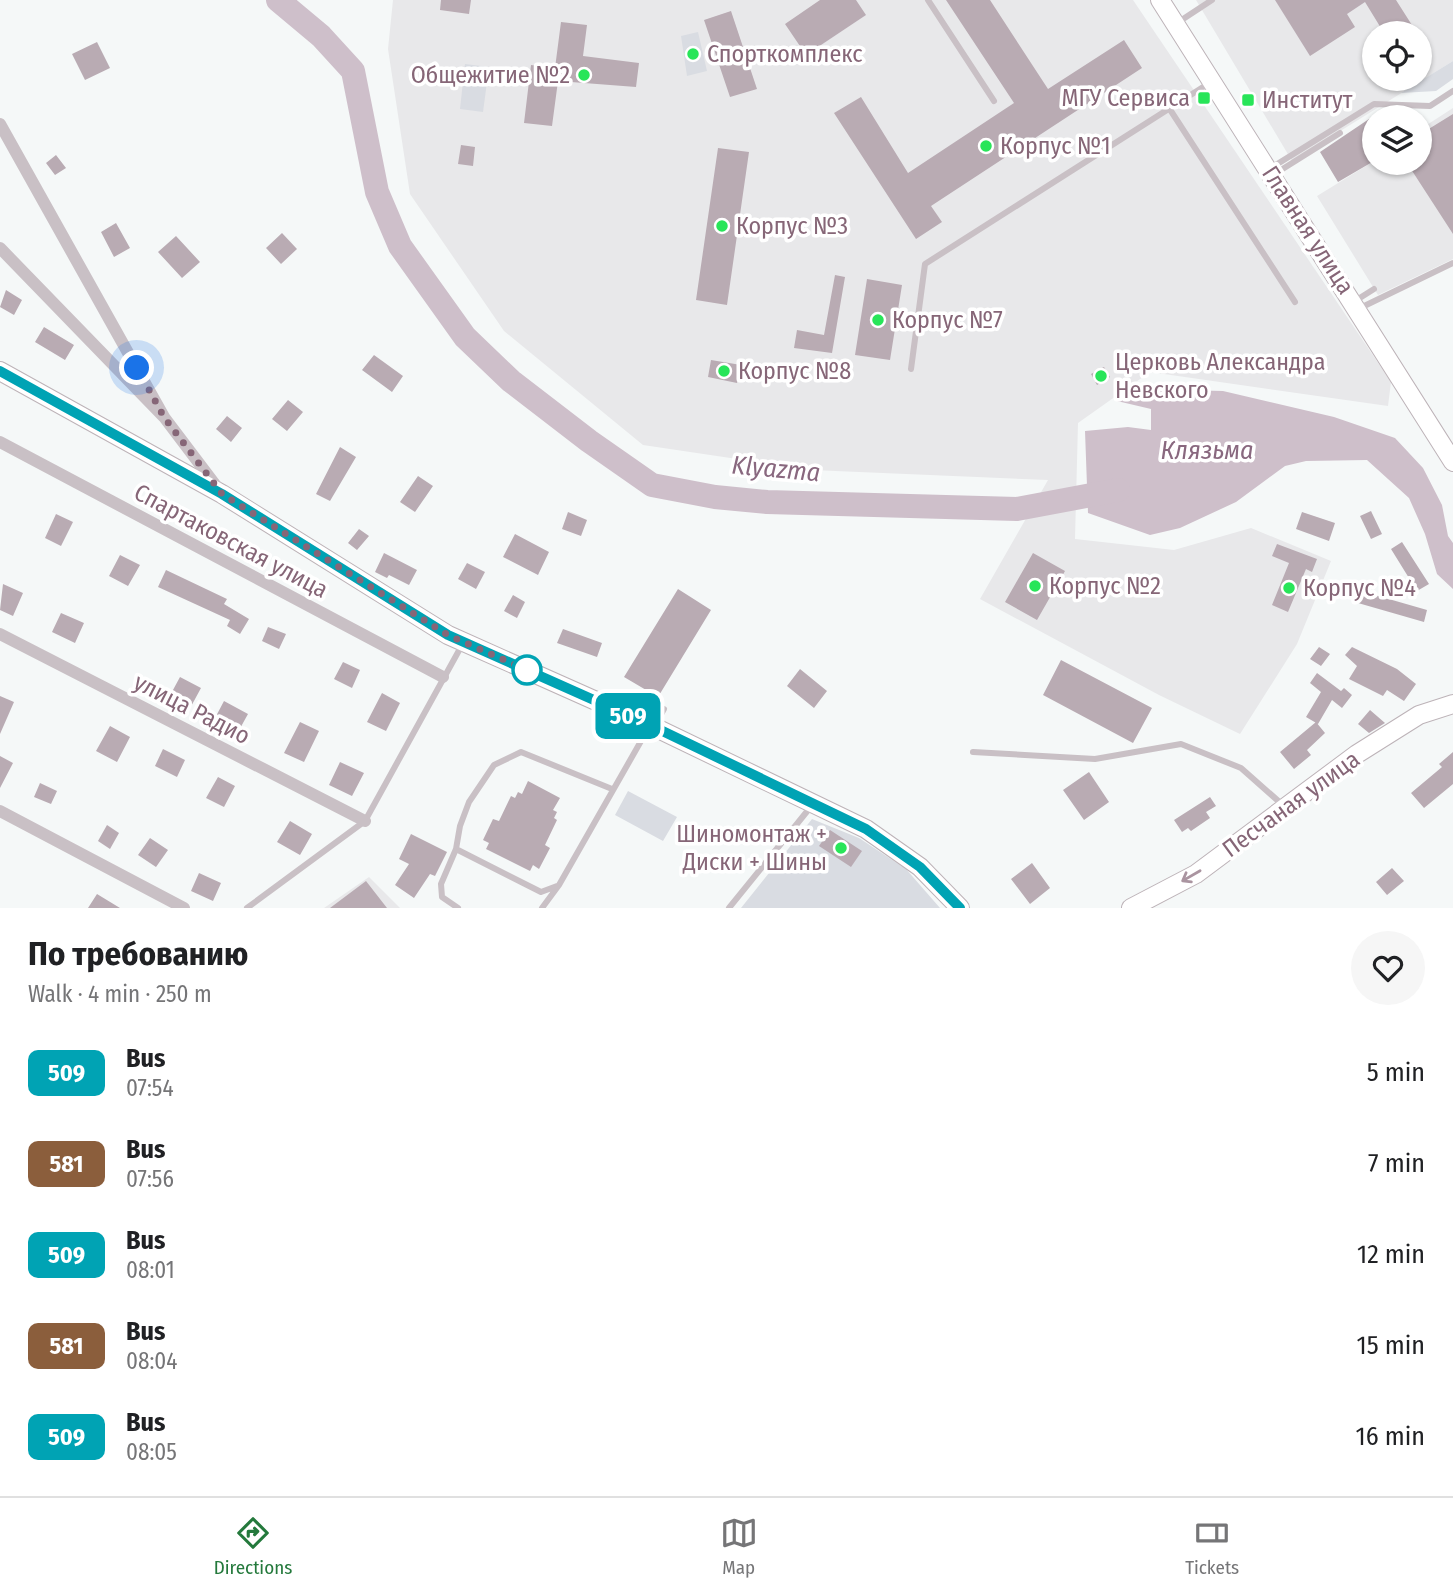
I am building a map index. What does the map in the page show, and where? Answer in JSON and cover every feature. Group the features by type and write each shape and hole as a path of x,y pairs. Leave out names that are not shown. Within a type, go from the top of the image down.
{"main road":[{"name":"Главная улица","path":"1160,0 1356,305 1453,462"},
{"path":"0,371 222,494 448,635 652,726 866,829 920,867 960,908"},
{"name":"Песчаная улица","path":"1131,908 1196,874 1357,754 1419,715 1453,704"}],"street":[{"path":"0,124 164,417"},
{"path":"0,248 164,417 222,494"},
{"name":"Спартаковская улица","path":"0,442 443,677"},
{"name":"улица Радио","path":"0,634 365,821"},
{"path":"0,811 184,908"}],"lane":[{"path":"928,0 994,102"},
{"path":"1175,24 1212,0"},
{"path":"911,369 925,264 1212,81"},
{"path":"1271,172 1374,104 1430,106 1453,91"},
{"path":"1170,108 1295,302"},
{"path":"1271,172 1340,133"},
{"path":"1356,305 1453,263"},
{"path":"1356,305 1374,289"},
{"path":"247,908 365,821 464,642"},
{"path":"542,908 559,885 612,789 664,709"},
{"path":"974,752 1095,759 1181,744 1241,768 1285,807"},
{"path":"458,908 442,897 440,884 456,849 460,825 469,802 494,765 521,752 612,789"},
{"path":"730,908 814,803"},
{"path":"456,849 541,892 559,885"}],"shaded area":[{"path":"393,0 1133,0 1391,382 1388,406 1150,372 1078,423 1075,539 1174,550 1251,528 1331,561 1297,644 1240,734 1159,695 980,599 1048,480 812,470 643,445 504,331 410,194 388,49"},
{"path":"1196,0 1453,0 1453,61 1432,74 1432,21 1362,21 1362,91 1405,91 1382,105 1362,105 1362,118 1292,161"},
{"name":"Спорткомплекс","path":"698,32 707,71 687,76 681,36"},
{"path":"1453,61 1453,79 1436,91 1401,93 1432,91 1432,74"},
{"path":"465,64 489,67 483,112 460,109"},
{"path":"1453,108 1453,259 1378,295 1317,196 1362,168 1362,175 1432,175 1432,122"},
{"path":"628,791 677,817 663,841 615,815"},
{"path":"812,819 859,838 906,869 940,908 741,908"},
{"path":"369,877 400,908 324,908"}],"water":[{"name":"Клязьма","path":"1138,389 1223,391 1334,417 1395,438 1423,468 1442,505 1448,536 1453,543 1453,589 1437,574 1425,534 1409,498 1367,460 1306,461 1285,466 1236,502 1180,528 1150,535 1088,513 1085,431 1128,427 1151,430 1151,409 1117,401"}],"building":[{"path":"441,0 471,0 469,14 440,10"},
{"path":"820,0 856,0 866,15 806,55 785,24"},
{"name":"Корпус №1","path":"946,0 990,0 1048,89 1124,40 1142,68 931,206 942,222 916,239 834,113 861,97 908,173 1014,103"},
{"path":"1275,0 1396,0 1409,21 1377,21 1365,2 1347,14 1355,27 1310,56"},
{"path":"731,11 757,89 730,97 704,20"},
{"name":"Общежитие №2","path":"561,22 587,25 583,56 639,63 636,87 558,81 552,126 524,123 531,65 555,68"},
{"path":"97,42 110,68 85,80 72,54"},
{"path":"1453,114 1453,234 1415,175 1432,175 1432,127"},
{"path":"1362,124 1362,168 1338,182 1320,152"},
{"path":"461,145 475,147 473,166 458,164"},
{"name":"Корпус №3","path":"718,148 749,152 727,305 696,300"},
{"path":"56,155 66,168 55,175 46,163"},
{"path":"116,223 130,248 114,257 101,232"},
{"path":"282,233 297,249 281,264 266,248"},
{"path":"176,236 200,262 182,278 158,252"},
{"path":"835,275 845,277 832,353 794,348 797,330 824,335"},
{"name":"Корпус №7","path":"867,279 902,285 890,360 855,355"},
{"path":"6,290 22,300 14,315 0,307"},
{"path":"44,327 74,345 65,360 35,342"},
{"path":"374,355 403,376 392,392 362,370"},
{"name":"Корпус №8","path":"711,360 741,365 737,383 708,377"},
{"name":"Церковь Александра Невского","path":"1104,367 1110,377 1097,385 1091,374"},
{"path":"288,400 303,412 287,431 272,419"},
{"path":"227,416 242,428 231,442 216,429"},
{"path":"340,447 356,457 330,501 316,494"},
{"path":"418,476 433,486 415,512 400,502"},
{"path":"1371,511 1382,534 1371,539 1360,516"},
{"path":"568,512 587,520 581,536 562,529"},
{"path":"1302,512 1335,523 1329,541 1296,529"},
{"path":"56,514 73,522 61,546 45,538"},
{"path":"359,529 369,536 357,550 348,543"},
{"path":"515,534 549,552 538,575 503,557"},
{"path":"1402,542 1429,584 1417,591 1391,549"},
{"path":"1277,544 1317,559 1312,572 1306,569 1288,612 1272,605 1289,563 1272,556"},
{"path":"384,553 417,570 409,585 389,575 387,578 375,572"},
{"name":"Корпус №2","path":"1033,553 1065,571 1037,620 1005,602"},
{"path":"120,555 140,565 128,586 109,576"},
{"path":"467,563 485,572 476,589 458,579"},
{"path":"166,570 227,599 224,604 249,619 240,634 227,626 230,620 158,587"},
{"path":"3,584 23,593 13,616 0,610"},
{"path":"678,589 711,610 658,697 624,677"},
{"path":"1361,591 1427,610 1424,622 1358,603"},
{"path":"513,595 525,602 517,618 504,611"},
{"path":"61,613 84,623 75,643 52,632"},
{"path":"268,627 286,634 279,649 262,641"},
{"path":"563,629 602,643 597,657 557,643"},
{"path":"1319,647 1330,654 1321,666 1310,659"},
{"path":"1352,647 1397,669 1416,684 1404,701 1387,690 1383,696 1349,679 1357,666 1345,655"},
{"path":"1061,660 1152,708 1133,743 1043,695"},
{"path":"343,662 360,670 352,688 334,679"},
{"path":"800,669 827,691 814,708 787,686"},
{"path":"1317,673 1341,691 1344,688 1352,695 1342,708 1332,700 1318,724 1306,717 1321,692 1310,683"},
{"path":"180,677 201,688 188,712 167,701"},
{"path":"382,693 400,703 386,731 367,722"},
{"path":"0,696 14,702 0,734"},
{"path":"224,701 248,714 238,732 214,720"},
{"path":"1370,710 1385,723 1369,733 1358,724"},
{"path":"300,722 319,731 304,762 284,753"},
{"path":"1316,722 1325,733 1307,750 1311,755 1294,769 1280,752"},
{"path":"110,726 130,737 117,762 96,751"},
{"path":"163,749 185,760 177,777 155,766"},
{"path":"1453,752 1453,784 1424,808 1411,793 1442,767 1439,764"},
{"path":"0,756 13,763 0,788"},
{"path":"340,762 364,773 352,796 329,785"},
{"path":"1089,772 1109,802 1084,820 1063,790"},
{"path":"218,777 235,786 224,807 206,798"},
{"path":"528,781 560,798 553,810 557,812 554,818 557,820 545,845 550,848 539,869 533,865 530,871 486,849 489,843 483,840 493,819 499,821 511,796 515,798 518,792 522,794"},
{"path":"40,783 57,791 51,804 34,797"},
{"path":"1210,797 1216,806 1206,812 1210,818 1191,831 1188,828 1182,832 1174,820"},
{"path":"290,821 312,834 300,855 277,842"},
{"path":"107,825 119,833 110,849 98,841"},
{"name":"Шиномонтаж + Диски + Шины","path":"830,830 862,851 851,867 819,846"},
{"path":"411,834 447,852 435,876 430,874 414,898 395,885 409,864 399,859"},
{"path":"150,838 168,850 156,867 138,855"},
{"path":"1032,863 1050,888 1030,904 1011,879"},
{"path":"1392,868 1404,881 1387,895 1376,882"},
{"path":"199,873 221,883 213,901 191,891"},
{"path":"366,881 387,908 330,908"},
{"path":"97,894 120,908 88,908"}],"waterway":[{"name":"Klyazma","path":"278,0 321,36 353,71 377,192 400,246 465,337 511,381 652,485 715,497 767,502 1017,509 1118,490"}],"bus line":[{"name":"509","path":"0,371 222,494 448,635 650,725 866,829 920,867 960,908"}],"place":[{"name":"Спорткомплекс","path":"693,54"},
{"name":"Общежитие №2","path":"584,75"},
{"name":"МГУ Сервиса","path":"1204,98"},
{"name":"Институт","path":"1248,100"},
{"name":"Корпус №1","path":"986,146"},
{"name":"Корпус №3","path":"722,226"},
{"name":"Корпус №7","path":"878,320"},
{"name":"Корпус №8","path":"724,371"},
{"name":"Церковь Александра Невского","path":"1101,376"},
{"name":"Корпус №2","path":"1035,586"},
{"name":"Корпус №4","path":"1289,588"},
{"name":"Шиномонтаж + Диски + Шины","path":"841,848"}],"route":[{"path":"137,368 164,417 222,494 448,635 527,670"}]}
